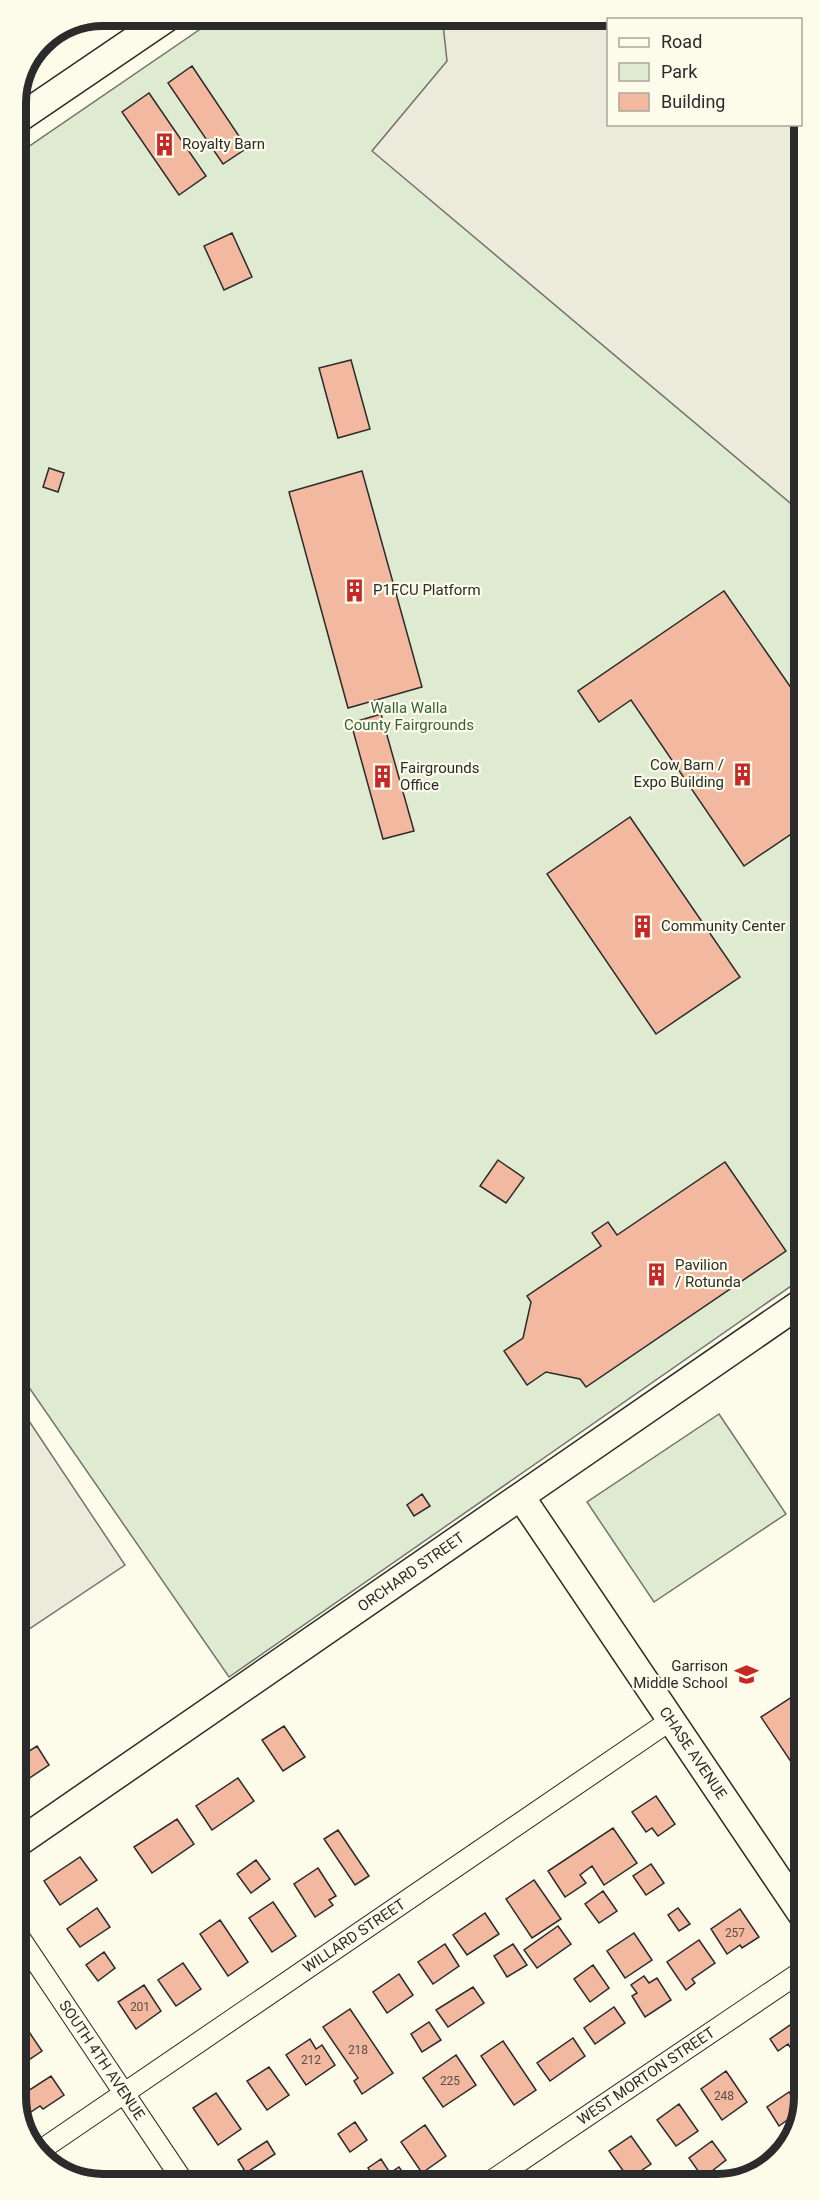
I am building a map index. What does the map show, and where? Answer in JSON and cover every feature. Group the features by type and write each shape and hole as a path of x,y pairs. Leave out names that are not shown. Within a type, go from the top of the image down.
{"street":[{"path":"26,114 155,26"},
{"name":"ORCHARD STREET","path":"25,1838 794,1308"},
{"name":"CHASE AVENUE","path":"521,1497 794,1903"},
{"name":"WILLARD STREET","path":"45,2147 671,1720"},
{"name":"SOUTH 4TH AVENUE","path":"25,1946 178,2174"},
{"name":"WEST MORTON STREET","path":"501,2174 794,1976"}],"green space":[{"name":"Walla Walla County Fairgrounds","path":"205,26 607,26 607,126 794,126 794,1284 229,1677 25,1382 26,148"},
{"path":"719,1414 786,1514 654,1602 587,1502"}],"shaded area":[{"path":"443,26 607,26 607,126 794,126 794,506 372,151 447,61"},
{"path":"25,1416 125,1565 25,1632"}],"building":[{"path":"192,66 247,148 223,164 168,83"},
{"name":"Royalty Barn","path":"149,93 206,176 179,195 122,112"},
{"path":"232,233 252,277 224,290 204,246"},
{"path":"351,360 370,429 338,438 319,368"},
{"path":"49,468 64,473 58,492 43,487"},
{"name":"P1FCU Platform","path":"362,471 422,687 348,708 289,492"},
{"name":"Cow Barn / Expo Building","path":"724,591 794,692 794,832 744,866 631,700 599,722 578,691"},
{"name":"Fairgrounds Office","path":"381,714 414,831 383,839 351,723"},
{"name":"Community Center","path":"630,817 740,977 656,1034 547,874"},
{"path":"498,1160 524,1178 506,1203 480,1186"},
{"name":"Pavilion / Rotunda","path":"725,1162 786,1251 586,1387 580,1379 546,1372 527,1385 504,1351 523,1338 531,1302 527,1296 601,1246 592,1233 608,1222 617,1235"},
{"path":"422,1494 430,1506 414,1516 407,1505"},
{"path":"794,1696 794,1766 761,1717"},
{"path":"284,1726 305,1757 283,1771 262,1740"},
{"path":"37,1746 49,1765 25,1781 25,1753"},
{"path":"238,1778 254,1801 212,1830 196,1806"},
{"path":"656,1796 675,1824 658,1836 652,1828 646,1832 632,1812"},
{"path":"177,1819 194,1844 152,1873 134,1847"},
{"path":"613,1828 637,1863 604,1885 592,1866 580,1875 586,1883 565,1897 548,1871"},
{"path":"338,1830 369,1876 355,1885 324,1839"},
{"path":"80,1857 97,1880 60,1905 44,1881"},
{"path":"256,1860 270,1879 251,1893 237,1874"},
{"path":"651,1864 664,1883 646,1895 633,1876"},
{"path":"318,1868 336,1896 329,1900 333,1905 315,1917 294,1884"},
{"path":"534,1880 561,1919 532,1938 506,1899"},
{"path":"603,1891 617,1911 599,1923 585,1904"},
{"path":"273,1902 296,1936 272,1952 249,1918"},
{"path":"97,1908 110,1927 80,1947 67,1929"},
{"path":"678,1908 690,1924 679,1931 668,1915"},
{"path":"740,1909 759,1937 742,1948 740,1945 727,1954 711,1929"},
{"path":"485,1913 499,1934 467,1955 453,1935"},
{"path":"220,1920 248,1962 228,1976 200,1934"},
{"path":"558,1926 571,1944 537,1968 524,1950"},
{"path":"634,1933 652,1960 625,1978 607,1951"},
{"path":"699,1940 715,1963 692,1979 695,1983 686,1990 667,1962"},
{"path":"445,1944 459,1966 433,1984 418,1962"},
{"path":"513,1944 527,1965 507,1977 494,1956"},
{"path":"104,1952 115,1968 98,1981 86,1965"},
{"path":"183,1963 201,1989 176,2006 158,1980"},
{"path":"593,1965 609,1988 590,2002 574,1979"},
{"path":"399,1974 413,1995 387,2013 373,1992"},
{"path":"644,1976 649,1983 657,1978 671,2000 645,2017 632,1996 637,1993 631,1985"},
{"path":"144,1985 161,2011 136,2029 118,2002"},
{"path":"473,1987 484,2003 448,2027 436,2010"},
{"path":"614,2007 625,2023 595,2044 584,2028"},
{"path":"350,2009 393,2073 362,2094 354,2081 358,2078 323,2027"},
{"path":"429,2022 441,2040 422,2052 411,2034"},
{"path":"794,2022 794,2053 788,2044 778,2051 770,2039"},
{"path":"25,2026 42,2051 25,2062"},
{"path":"573,2038 585,2056 550,2081 537,2063"},
{"path":"310,2039 316,2049 322,2045 335,2065 306,2085 286,2055"},
{"path":"503,2041 536,2090 514,2105 481,2056"},
{"path":"456,2055 476,2085 443,2107 423,2078"},
{"path":"269,2067 289,2095 267,2110 247,2081"},
{"path":"726,2071 747,2102 722,2120 701,2089"},
{"path":"51,2076 64,2095 43,2109 40,2106 27,2114 25,2087 28,2091"},
{"path":"789,2092 794,2099 792,2117 779,2126 767,2107"},
{"path":"216,2093 241,2129 218,2145 193,2108"},
{"path":"679,2104 698,2131 676,2146 657,2120"},
{"path":"355,2122 367,2140 350,2152 338,2134"},
{"path":"425,2125 446,2156 422,2173 401,2142"},
{"path":"631,2136 651,2164 636,2174 625,2174 609,2151"},
{"path":"267,2141 275,2154 246,2173 238,2160"},
{"path":"712,2141 726,2160 708,2174 700,2174 689,2158"},
{"path":"381,2159 390,2173 399,2167 404,2174 372,2174 368,2168"}],"place":[{"name":"Royalty Barn","path":"164,144"},
{"name":"P1FCU Platform","path":"355,590"},
{"name":"Cow Barn / Expo Building","path":"742,774"},
{"name":"Fairgrounds Office","path":"382,777"},
{"name":"Community Center","path":"643,926"},
{"name":"Pavilion / Rotunda","path":"657,1274"},
{"name":"Garrison Middle School","path":"746,1675"}]}
